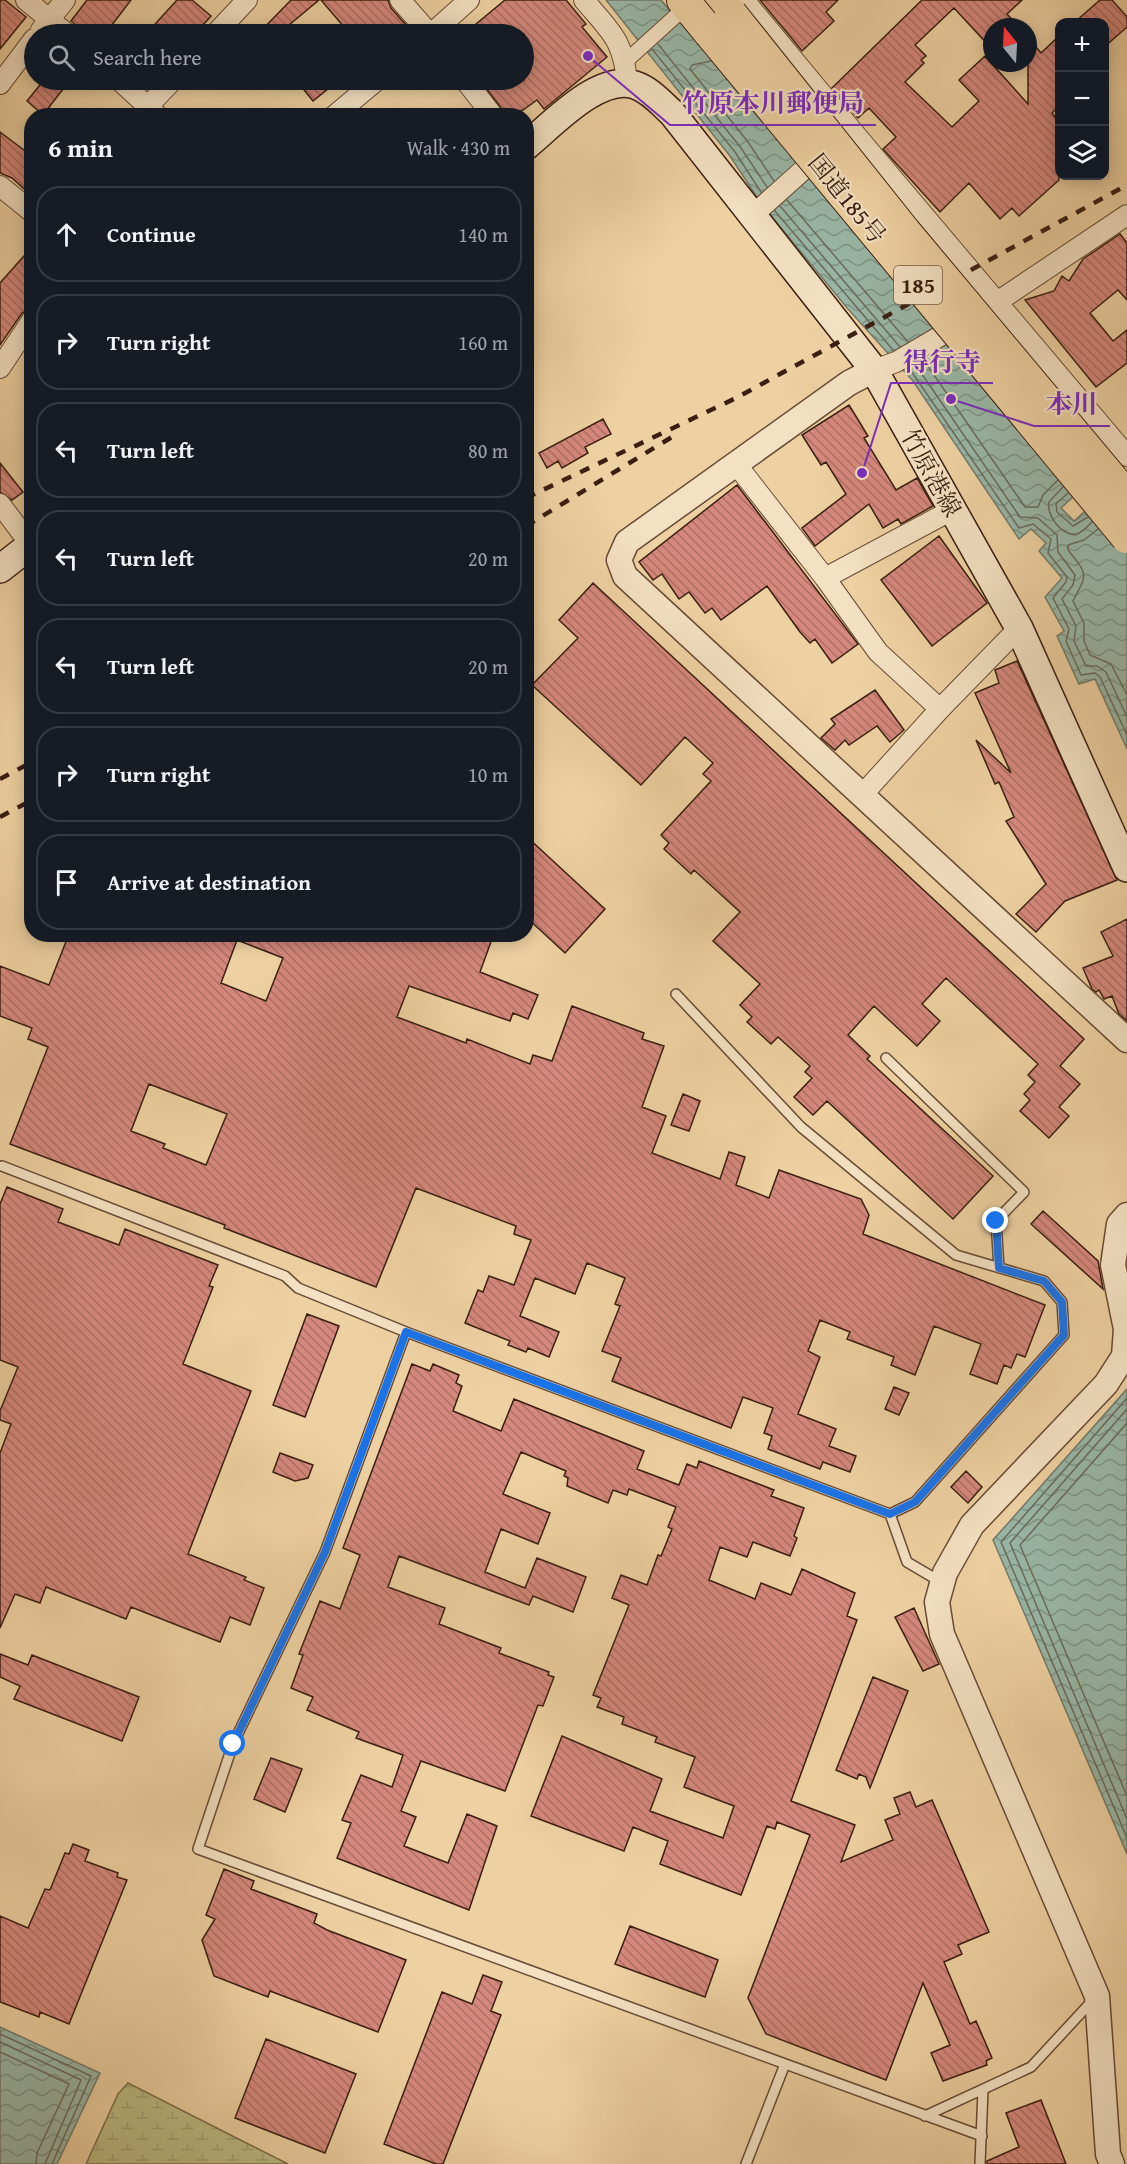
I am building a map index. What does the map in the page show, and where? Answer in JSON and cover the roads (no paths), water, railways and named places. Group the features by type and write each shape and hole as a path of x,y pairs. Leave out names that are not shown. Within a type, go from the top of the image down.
{"highway":[{"name":"国道185号","path":"681,7 726,12 905,232 1127,497"},
{"name":"国道185号","path":"726,12 1127,537"}],"main road":[{"path":"534,140 630,65"},
{"name":"竹原港線","path":"630,65 636,85 654,96 672,113 758,211 885,366 952,510 1019,628 1127,868"},
{"path":"0,569 24,550"}],"street":[{"path":"26,0 42,24"},
{"path":"46,24 65,0"},
{"path":"224,24 247,0"},
{"path":"400,0 421,24"},
{"path":"441,24 469,0"},
{"path":"584,0 620,42 630,65 681,7"},
{"path":"726,12 846,131 993,305 1127,456"},
{"path":"0,84 24,52"},
{"path":"130,90 151,108"},
{"path":"154,108 166,90"},
{"path":"344,108 365,90"},
{"path":"473,90 487,108"},
{"path":"758,211 846,131"},
{"path":"0,186 24,206"},
{"path":"1127,215 993,305 885,366 849,383 627,542 620,561 625,576 1127,1040"},
{"path":"0,368 24,332"},
{"path":"736,464 825,578 878,652 940,709"},
{"path":"0,504 24,535"},
{"path":"825,578 952,510"},
{"path":"863,794 940,709 1019,628"},
{"path":"1112,2164 1108,2154 1097,1996 942,1635 937,1602 945,1573 972,1525 1106,1384 1124,1356 1126,1329 1113,1265 1119,1224 1127,1215"}],"lane":[{"path":"2,1166 285,1276 298,1288 406,1332 890,1514 915,1502 1064,1335 1062,1302 1044,1281 956,1255 801,1127 676,994"},
{"path":"886,1058 1023,1192 996,1221 999,1268"},
{"path":"406,1332 325,1552 233,1744 198,1849 982,2136"},
{"path":"890,1514 907,1562 943,1583"},
{"path":"926,2116 1031,2067 1097,1996"},
{"path":"746,2164 785,2064"},
{"path":"980,2164 983,2090"}],"water":[{"path":"606,0 661,0 698,44 740,6 1000,317 1113,460 1061,508 1074,521 1127,474 1127,749 1095,679 1079,684 1057,636 1064,631 1045,597 1062,578 1039,551 1046,543 1031,529 1019,539 913,381 848,309 763,206 730,156"},
{"path":"1127,1389 1127,1854 993,1540"},
{"path":"0,2027 100,2073 57,2164 0,2164"}],"railway":[{"path":"534,494 736,398 1127,185"},
{"path":"534,521 672,437"},
{"path":"0,779 24,766"},
{"path":"0,817 24,804"}],"place":[{"name":"竹原本川郵便局","path":"588,56"},
{"name":"本川","path":"951,399"},
{"name":"得行寺","path":"862,473"}]}
